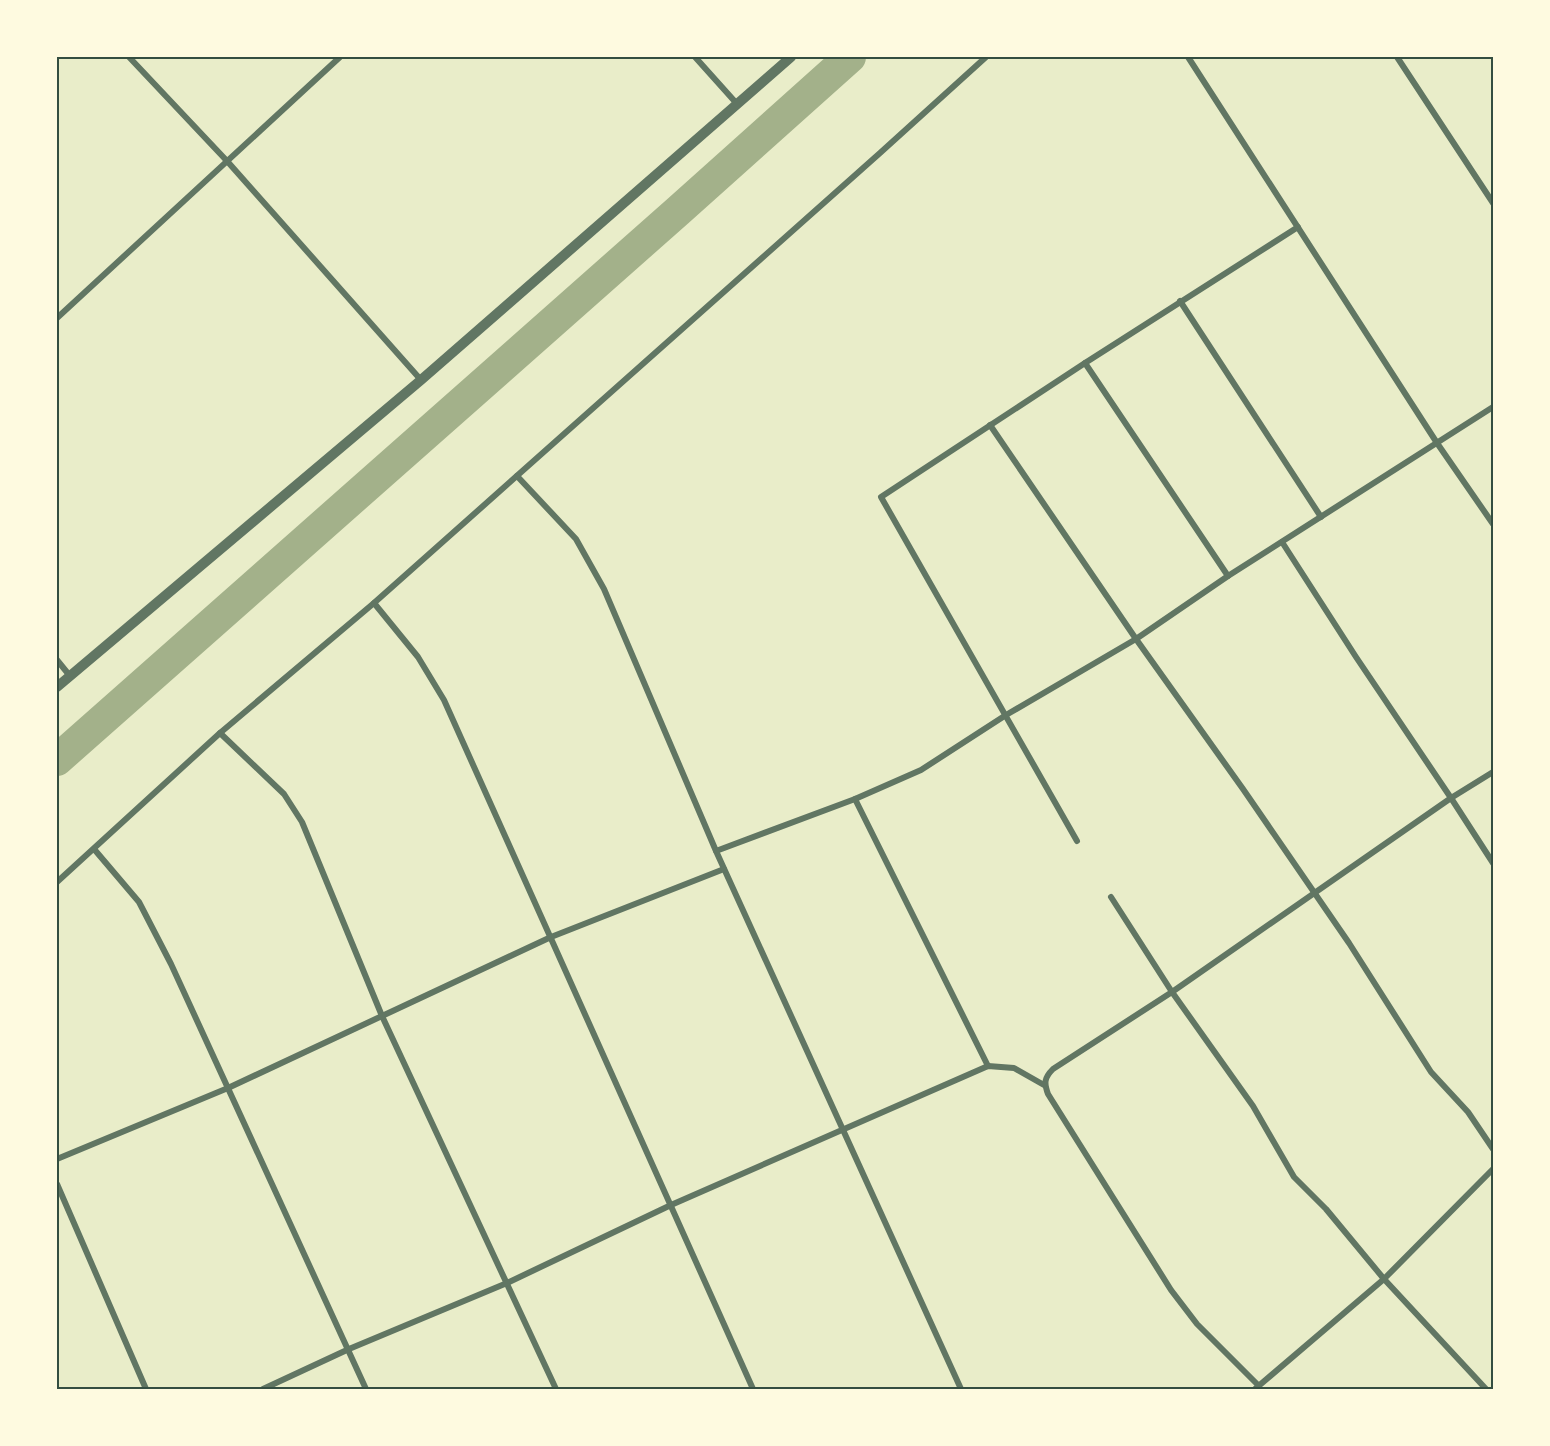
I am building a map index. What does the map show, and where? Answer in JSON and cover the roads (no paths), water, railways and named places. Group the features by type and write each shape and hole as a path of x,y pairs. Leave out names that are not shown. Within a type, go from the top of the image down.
{"street":[{"path":"129,57 226,161 421,380"},
{"path":"57,318 340,57"},
{"path":"695,57 738,105"},
{"path":"57,687 421,380 791,57"},
{"path":"57,882 220,734 374,603 986,57"},
{"path":"1188,57 1437,443 1493,524"},
{"path":"1397,57 1493,203"},
{"path":"1077,841 881,497 1298,226"},
{"path":"1180,301 1322,517"},
{"path":"1085,363 1228,576"},
{"path":"716,852 855,799 921,770 1005,716 1136,639 1228,576 1493,407"},
{"path":"990,425 1136,639 1349,943 1431,1072 1468,1112 1493,1149"},
{"path":"517,476 576,539 604,589 716,852 961,1389"},
{"path":"1282,542 1493,862"},
{"path":"374,603 418,657 444,700 753,1389"},
{"path":"57,660 70,676"},
{"path":"220,734 284,794 302,822 382,1016 556,1389"},
{"path":"1493,772 1451,798 1172,992 1053,1069 1046,1076 1044,1085 1171,1290 1197,1324 1256,1387 1384,1279 1493,1169"},
{"path":"855,799 988,1066"},
{"path":"94,849 139,902 171,964 366,1389"},
{"path":"57,1159 228,1088 551,937 724,869"},
{"path":"1111,897 1172,992 1253,1106 1294,1177 1326,1209 1384,1279 1486,1389"},
{"path":"263,1389 349,1349 507,1283 671,1205 988,1066 1014,1068 1044,1085"},
{"path":"57,1184 146,1389"}],"waterway":[{"path":"57,760 850,57"}]}
